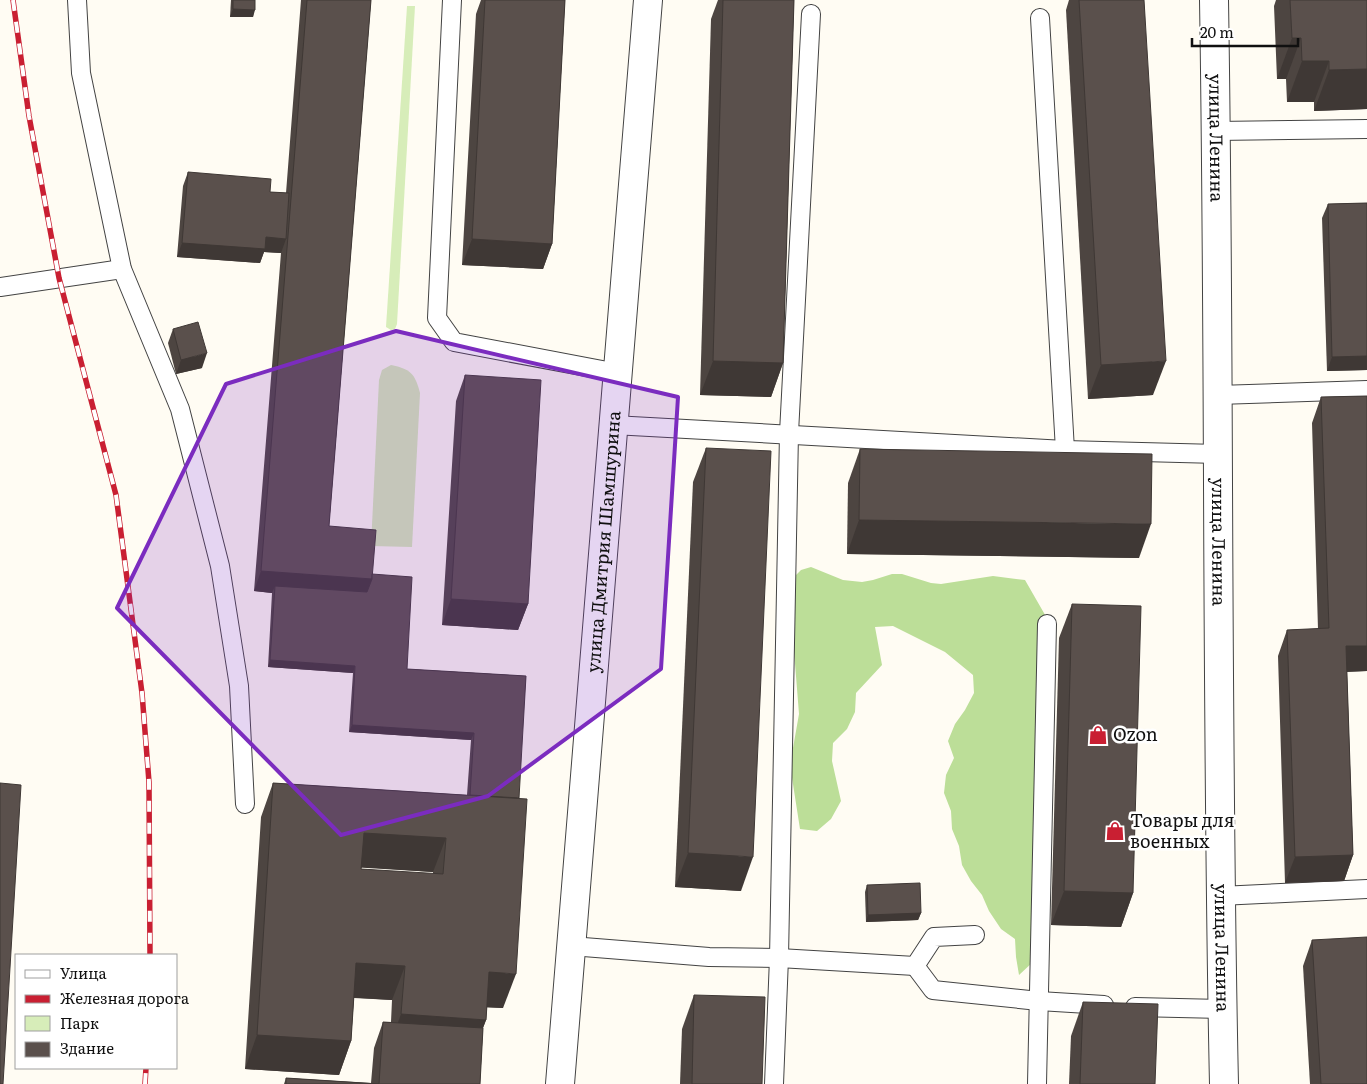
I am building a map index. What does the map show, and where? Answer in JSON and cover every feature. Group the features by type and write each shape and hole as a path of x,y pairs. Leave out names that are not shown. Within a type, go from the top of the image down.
{"street":[{"name":"улица Дмитрия Шамшурина","path":"560,1084 648,0"},
{"name":"улица Ленина","path":"1214,0 1220,896 1224,1084"}],"lane":[{"path":"78,0 82,73 122,269 180,409 220,566 239,686 246,804"},
{"path":"452,0 437,318 454,342 618,373"},
{"path":"774,1084 779,958 789,433 811,14"},
{"path":"1040,18 1066,450"},
{"path":"1216,131 1367,129"},
{"path":"0,287 122,269"},
{"path":"1218,395 1367,390"},
{"path":"613,425 789,433 1066,450 1218,454"},
{"path":"1037,1084 1047,624"},
{"path":"1220,896 1367,889"},
{"path":"915,966 934,937 975,935"},
{"path":"571,946 709,957 779,958 915,966 933,990 1039,1001 1129,1007 1222,1009"}],"highlighted area":[{"path":"396,331 678,397 661,669 488,796 341,835 117,608 226,384"}],"green space":[{"path":"407,6 415,6 397,324 395,329 391,330 386,327"},
{"path":"391,365 403,368 411,373 420,393 412,547 371,546 379,380 382,370"},
{"path":"811,567 843,580 862,582 892,574 902,574 931,583 941,584 993,576 1025,580 1052,627 1033,962 1019,975 1015,939 1001,929 989,911 982,895 971,881 962,865 959,846 952,829 951,811 944,793 946,775 954,758 948,741 955,724 974,693 973,675 945,652 893,626 875,627 882,665 856,693 855,712 847,729 833,743 832,761 841,801 831,819 817,831 800,829 790,765 799,714 791,613 794,577 801,570"}],"building":[{"path":"233,0 255,0 255,10 233,9"},
{"path":"307,0 371,0 329,526 376,530 372,579 261,571"},
{"path":"485,0 565,0 552,244 472,239"},
{"path":"723,0 794,0 783,363 713,361"},
{"path":"1079,0 1144,0 1166,361 1101,365"},
{"path":"1290,0 1367,0 1367,69 1329,70 1329,61 1302,61 1301,38 1292,38"},
{"path":"188,172 271,179 270,192 289,193 286,239 266,237 265,249 182,243"},
{"path":"1367,203 1367,356 1332,357 1328,204"},
{"path":"198,322 207,353 181,360 173,329"},
{"path":"465,375 541,380 528,604 451,599"},
{"path":"1367,396 1367,646 1346,646 1353,855 1295,857 1287,630 1329,628 1321,397"},
{"path":"706,448 771,451 753,857 688,853"},
{"path":"860,449 1152,454 1151,524 859,520"},
{"path":"372,574 412,577 407,669 526,676 519,798 470,795 474,733 352,725 355,666 270,660 275,586 367,592"},
{"path":"1072,604 1141,606 1133,893 1064,891"},
{"path":"0,783 21,785 3,1084 0,1084"},
{"path":"273,783 527,799 516,974 489,972 486,1020 401,1014 405,966 356,963 351,1041 257,1035","holes":["364,833 446,838 443,874 361,869"]},
{"path":"920,883 921,913 868,915 867,885"},
{"path":"1367,937 1367,1084 1321,1084 1312,940"},
{"path":"694,995 765,997 762,1084 692,1084"},
{"path":"1083,1002 1158,1004 1155,1084 1080,1084"},
{"path":"383,1022 483,1028 480,1084 379,1084"},
{"path":"286,1078 379,1084 286,1084"}],"railway":[{"path":"13,0 29,116 59,278 116,495 142,693 149,782 150,954"},
{"path":"145,1084 146,1069"}],"place":[{"name":"Ozon","path":"1098,735"},
{"name":"Товары для военных","path":"1115,831"}]}
